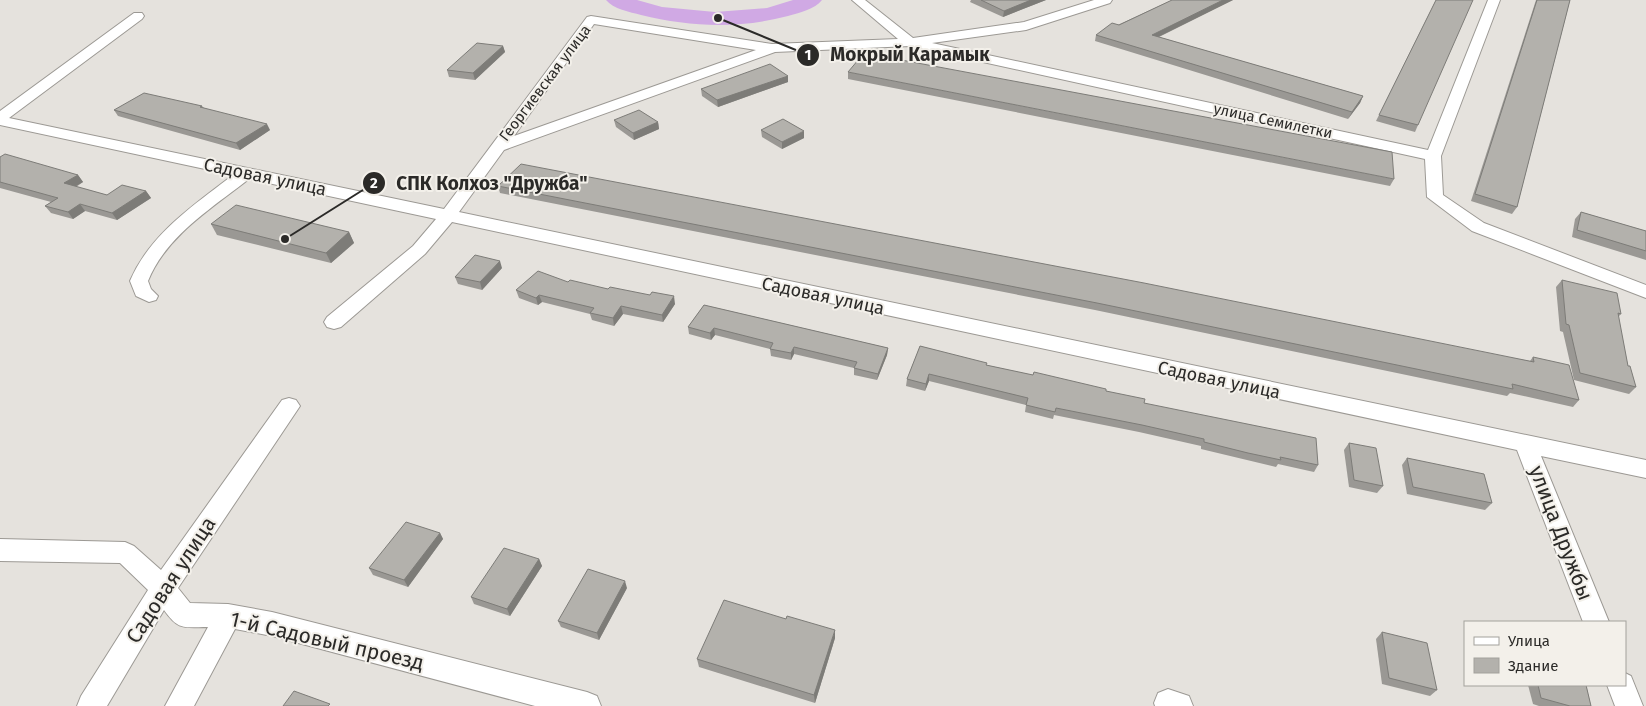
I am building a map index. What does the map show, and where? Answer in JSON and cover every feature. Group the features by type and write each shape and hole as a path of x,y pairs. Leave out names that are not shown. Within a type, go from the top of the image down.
{"street":[{"name":"улица Семилетки","path":"858,0 910,42 1433,156"},
{"name":"Георгиевская улица","path":"334,322 419,250 448,216 591,20 773,48 910,42 1026,26 1106,0"},
{"path":"1494,0 1433,156 1435,197 1478,227 1646,292"},
{"path":"0,119 138,16"},
{"name":"Георгиевская улица","path":"496,148 773,48"},
{"name":"Садовая улица","path":"0,119 246,173 1646,470"},
{"path":"149,296 143,292 139,281 144,269 178,226 246,173"},
{"name":"Садовая улица","path":"91,706 163,588 289,406"},
{"name":"улица Дружбы","path":"1526,445 1596,621"},
{"name":"1-й Садовый проезд","path":"0,550 125,553 163,588 183,615 228,616 272,624 586,706"},
{"path":"179,706 228,616"},
{"path":"1621,686 1629,706"}],"building":[{"path":"981,0 1031,0 1004,11"},
{"path":"1172,0 1223,0 1152,35 1363,96 1352,112 1096,35 1112,23 1119,25"},
{"path":"1436,0 1473,0 1418,125 1379,115"},
{"path":"1537,0 1570,0 1517,207 1475,194"},
{"path":"477,43 503,46 473,73 447,70"},
{"path":"864,53 1392,152 1394,179 848,72"},
{"path":"770,64 788,76 717,100 701,89"},
{"path":"144,93 202,106 200,107 267,124 236,143 114,110"},
{"path":"639,110 658,122 633,133 614,120"},
{"path":"783,119 804,131 782,142 761,130"},
{"path":"5,154 78,175 64,183 107,195 122,185 146,191 112,213 80,204 68,212 45,206 58,198 0,182 0,157"},
{"path":"521,164 1144,283 1534,362 1533,357 1569,365 1579,400 1512,384 1513,389 1097,303 498,186"},
{"path":"236,205 349,232 326,253 211,224"},
{"path":"1581,212 1646,231 1646,251 1577,230"},
{"path":"475,255 500,261 480,282 455,277"},
{"path":"538,271 568,282 570,280 608,289 610,287 650,295 652,292 674,296 662,315 621,306 613,318 590,313 594,308 539,295 536,298 516,290"},
{"path":"1562,280 1617,293 1621,314 1618,313 1628,366 1630,366 1636,387 1580,373 1569,325 1566,324"},
{"path":"704,305 888,348 878,374 854,368 857,362 794,347 791,353 770,349 773,343 714,328 710,333 688,327"},
{"path":"920,346 987,363 986,365 1033,375 1034,372 1106,389 1106,391 1145,399 1144,403 1316,438 1318,465 1248,453 1204,442 1204,439 1142,425 1056,408 1055,412 1026,405 1028,398 929,374 926,384 907,379"},
{"path":"1349,443 1376,448 1383,486 1354,480"},
{"path":"1407,458 1484,474 1492,503 1413,487"},
{"path":"406,522 440,533 404,580 369,568"},
{"path":"504,548 539,559 507,609 471,597"},
{"path":"588,569 625,581 597,633 558,621"},
{"path":"724,600 786,619 787,616 835,630 814,695 697,659"},
{"path":"1382,632 1427,643 1437,690 1389,678"},
{"path":"1538,686 1586,686 1591,706 1570,706 1541,698"},
{"path":"294,691 330,704 328,706 283,706"}],"waterway":[{"path":"617,0 638,8 662,13 715,19 767,15 791,9 811,0"}],"place":[{"name":"Мокрый Карамык","path":"718,18"},
{"name":"СПК Колхоз \"Дружба\"","path":"285,239"}]}
